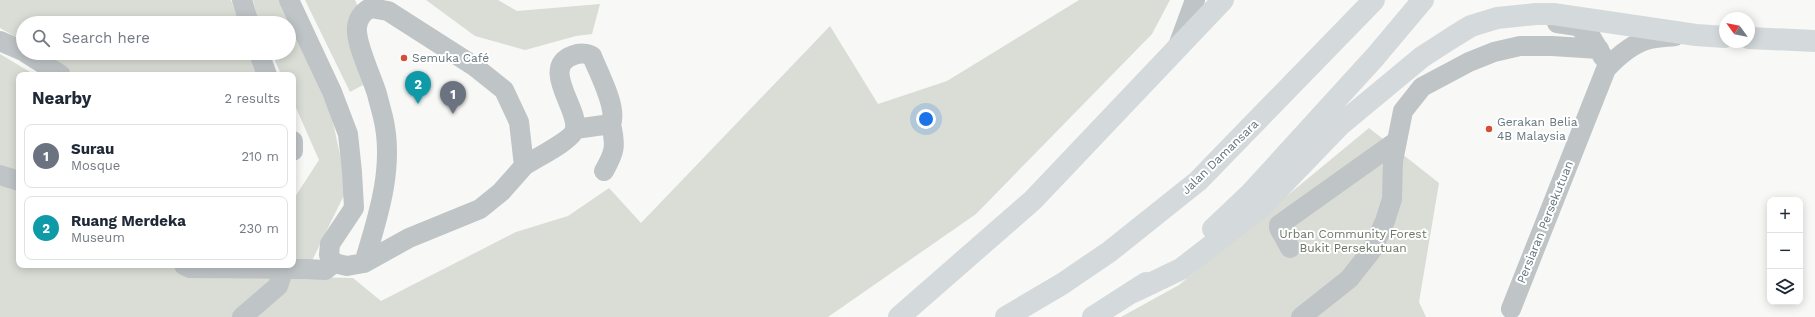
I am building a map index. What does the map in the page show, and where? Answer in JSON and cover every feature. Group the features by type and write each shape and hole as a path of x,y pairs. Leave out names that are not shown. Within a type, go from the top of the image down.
{"main road":[{"path":"899,317 1033,200 1223,0"},
{"name":"Jalan Damansara","path":"1006,317 1062,284 1109,252 1198,182 1374,0"},
{"path":"1093,317 1133,292 1193,247 1250,193 1375,57 1423,0"},
{"path":"1133,292 1181,269 1261,207 1340,126 1422,58 1470,26 1497,18 1553,14 1696,35 1719,37"},
{"path":"1755,38 1815,41"}],"street":[{"path":"242,0 247,16"},
{"path":"290,0 332,92 348,134 354,208 330,244 328,255 334,263 347,266 364,263 409,238 480,209 501,192 524,166 571,137 575,129 573,115 559,80 559,72 569,57 576,54 589,54 592,56 609,99 613,119 611,124 615,143 613,156 604,171"},
{"path":"1178,46 1195,0"},
{"path":"364,263 381,207 386,174 387,134 377,94 361,47 357,28 360,16 370,8 388,11 474,66 504,90 519,122 524,166"},
{"path":"1520,16 1535,20 1577,26 1591,37 1599,49 1606,69 1617,57 1632,46 1650,39 1696,35"},
{"path":"0,41 16,49"},
{"path":"1301,317 1349,279 1372,250 1385,221 1392,198 1393,161 1403,111 1422,87 1469,62 1494,52 1520,46 1552,46 1599,49"},
{"path":"37,60 56,72"},
{"path":"262,60 266,72"},
{"name":"Persiaran Persekutuan","path":"1511,309 1606,69"},
{"path":"575,129 611,124"},
{"path":"1290,248 1278,228 1279,225 1397,141"},
{"path":"0,175 16,180"},
{"path":"190,268 284,268 325,270 334,263"},
{"path":"242,317 278,286 284,268"}],"green space":[{"path":"0,0 231,0 237,16 16,16 16,37 0,28"},
{"path":"253,0 280,0 287,16 257,16"},
{"path":"305,0 355,0 359,9 363,85 350,92"},
{"path":"426,0 498,0 517,11 600,4 592,34 576,36 525,50 475,36"},
{"path":"1079,0 1170,0 1152,34 976,214 828,317 0,317 0,54 30,72 16,72 16,268 296,268 296,195 319,160 296,108 296,72 280,72 275,60 296,60 296,36 332,117 347,189 304,277 353,278 381,301 516,232 568,216 609,188 641,223 830,26 878,104 947,81"},
{"path":"53,60 254,60 258,72 71,72"},
{"name":"Urban Community Forest Bukit Persekutuan","path":"1369,128 1439,183 1419,302 1426,317 1121,317 1179,285"}],"place":[{"name":"Semuka Café","path":"404,58"},
{"name":"Ruang Merdeka","path":"418,104"},
{"name":"Surau","path":"453,114"},
{"name":"Gerakan Belia 4B Malaysia","path":"1489,129"}]}
